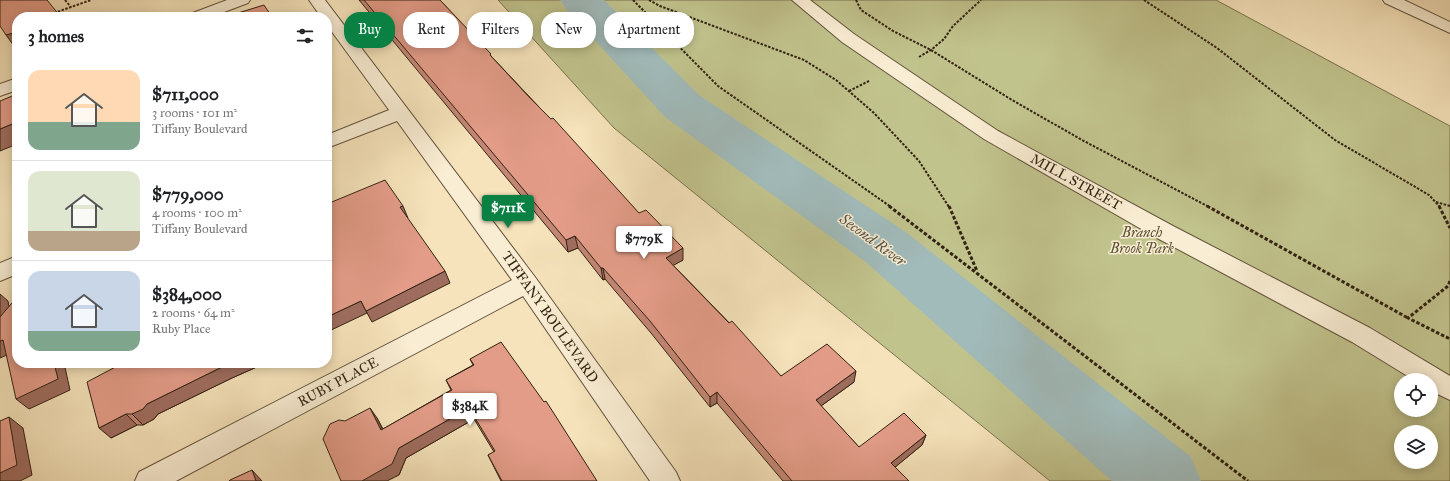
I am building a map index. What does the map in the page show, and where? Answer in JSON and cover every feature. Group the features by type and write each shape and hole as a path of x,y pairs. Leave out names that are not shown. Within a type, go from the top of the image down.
{"street":[{"path":"210,12 242,0"},
{"name":"TIFFANY BOULEVARD","path":"317,0 326,12"},
{"name":"MILL STREET","path":"800,0 848,38 991,135 1165,232 1360,335 1450,388"},
{"path":"1390,0 1450,28"},
{"name":"TIFFANY BOULEVARD","path":"332,20 527,283 666,481"},
{"path":"0,90 12,86"},
{"path":"332,140 401,112"},
{"path":"0,272 12,267"},
{"name":"RUBY PLACE","path":"149,481 527,283"}],"path":[{"path":"66,0 71,7"},
{"path":"55,12 91,0"},
{"path":"633,0 718,86 913,223 1248,481"},
{"path":"649,0 660,6 804,60 836,80 874,113 920,161 948,204 978,273"},
{"path":"856,0 861,10 893,32 931,50 1012,100 1082,140 1216,211 1408,318 1450,339"},
{"path":"893,69 931,50 944,39 953,26 981,0"},
{"path":"1144,0 1217,48 1335,140 1429,195 1441,209 1450,228"},
{"path":"1436,202 1450,206"},
{"path":"1408,318 1448,286 1450,280"}],"green space":[{"name":"Branch Brook Park","path":"498,0 1216,0 1450,126 1450,481 1050,481 614,128 542,48 596,48 596,12 541,12 541,47 533,39 533,12 509,12"}],"building":[{"path":"0,0 47,0 57,12 12,12 12,33 6,35 0,26"},
{"path":"364,0 440,0 451,12 403,12 403,46 395,37 395,12 374,12"},
{"path":"264,5 269,12 241,12"},
{"path":"459,20 467,29 467,48 485,48 530,98 551,119 553,118 639,213 646,210 683,248 666,258 729,323 732,321 781,376 827,344 856,371 816,400 859,447 904,413 926,435 891,463 909,481 792,481 717,392 710,397 650,321 603,268 601,268 575,236 566,240 404,48 459,48"},
{"path":"12,96 12,124 0,129 0,101"},
{"path":"385,180 403,206 400,207 445,271 366,311 361,301 332,315 332,202"},
{"path":"12,303 12,368 55,368 58,379 16,399 3,340 0,341 0,317"},
{"path":"501,342 544,402 546,401 597,481 502,481 488,455 495,451 469,408 399,448 392,464 362,481 341,481 323,439 330,424 339,420 345,421 370,408 381,430 452,390 446,380 474,365 470,359"},
{"path":"114,368 220,368 147,404 143,409 132,414 126,414 99,428 87,382"},
{"path":"9,417 17,465 0,473 0,421"},
{"path":"252,470 256,481 229,481 230,480"}],"waterway":[{"name":"Second River","path":"581,0 682,106 887,248 1165,481"}]}
